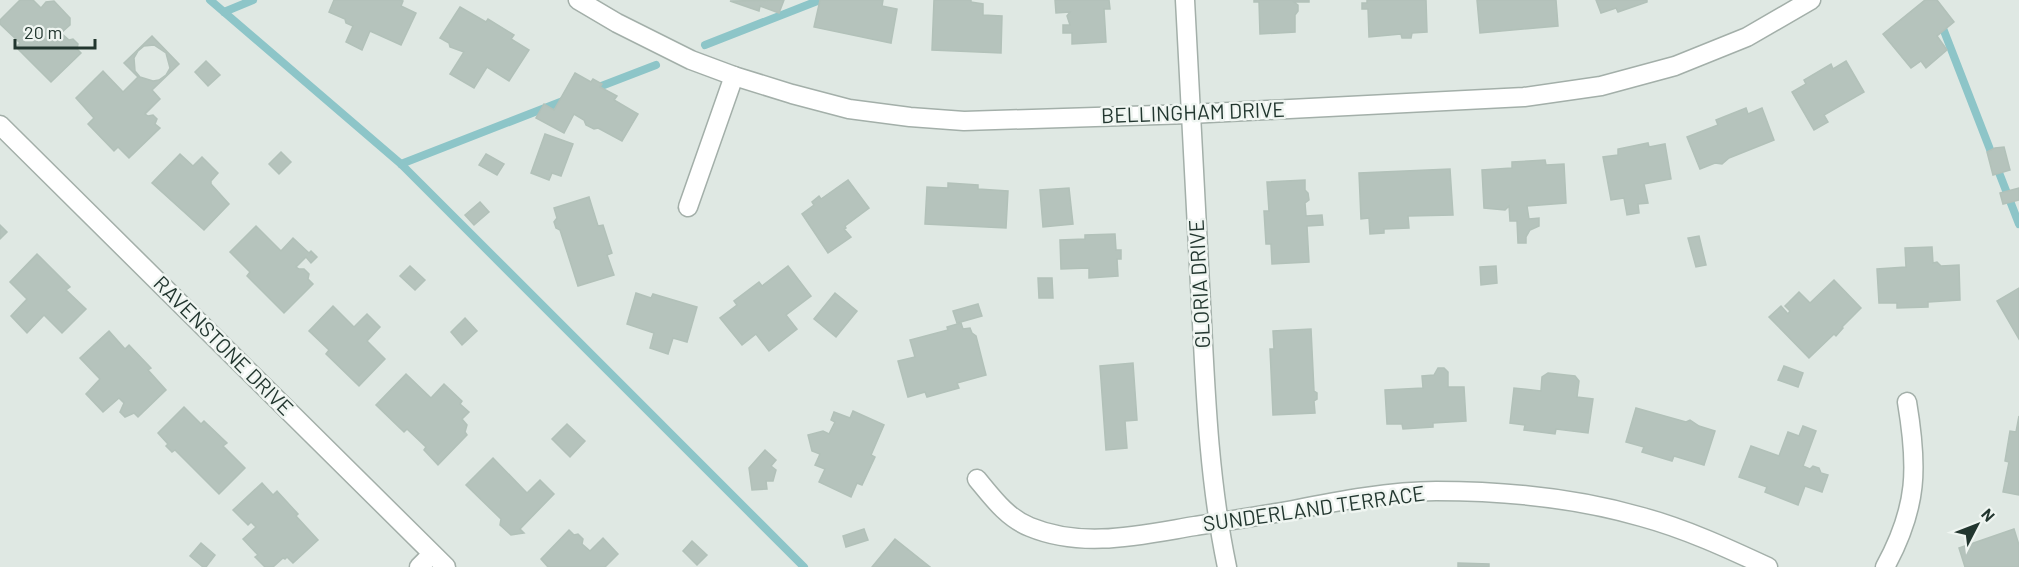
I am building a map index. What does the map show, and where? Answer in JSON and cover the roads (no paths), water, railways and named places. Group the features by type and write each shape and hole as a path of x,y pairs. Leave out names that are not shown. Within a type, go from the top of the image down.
{"street":[{"name":"BELLINGHAM DRIVE","path":"578,0 617,23 691,60 734,76 849,109 964,121 1190,114 1524,97 1601,86 1675,66 1747,37 1811,0"},
{"name":"GLORIA DRIVE","path":"1185,0 1209,450 1218,522 1227,567"},
{"path":"688,207 734,76"},
{"name":"RAVENSTONE DRIVE","path":"0,125 446,567"},
{"path":"1885,567 1905,523 1915,481 1915,445 1907,402"},
{"name":"SUNDERLAND TERRACE","path":"977,479 1006,512 1028,526 1066,538 1123,538 1342,500 1432,491 1475,491 1560,500 1643,517 1729,548 1768,567"},
{"path":"419,567 432,554"}],"waterway":[{"path":"210,0 401,164 804,567"},
{"path":"224,12 253,0"},
{"path":"705,45 820,0"},
{"path":"1932,0 2019,224"},
{"path":"591,90 656,65"},
{"path":"401,164 568,99"}]}
